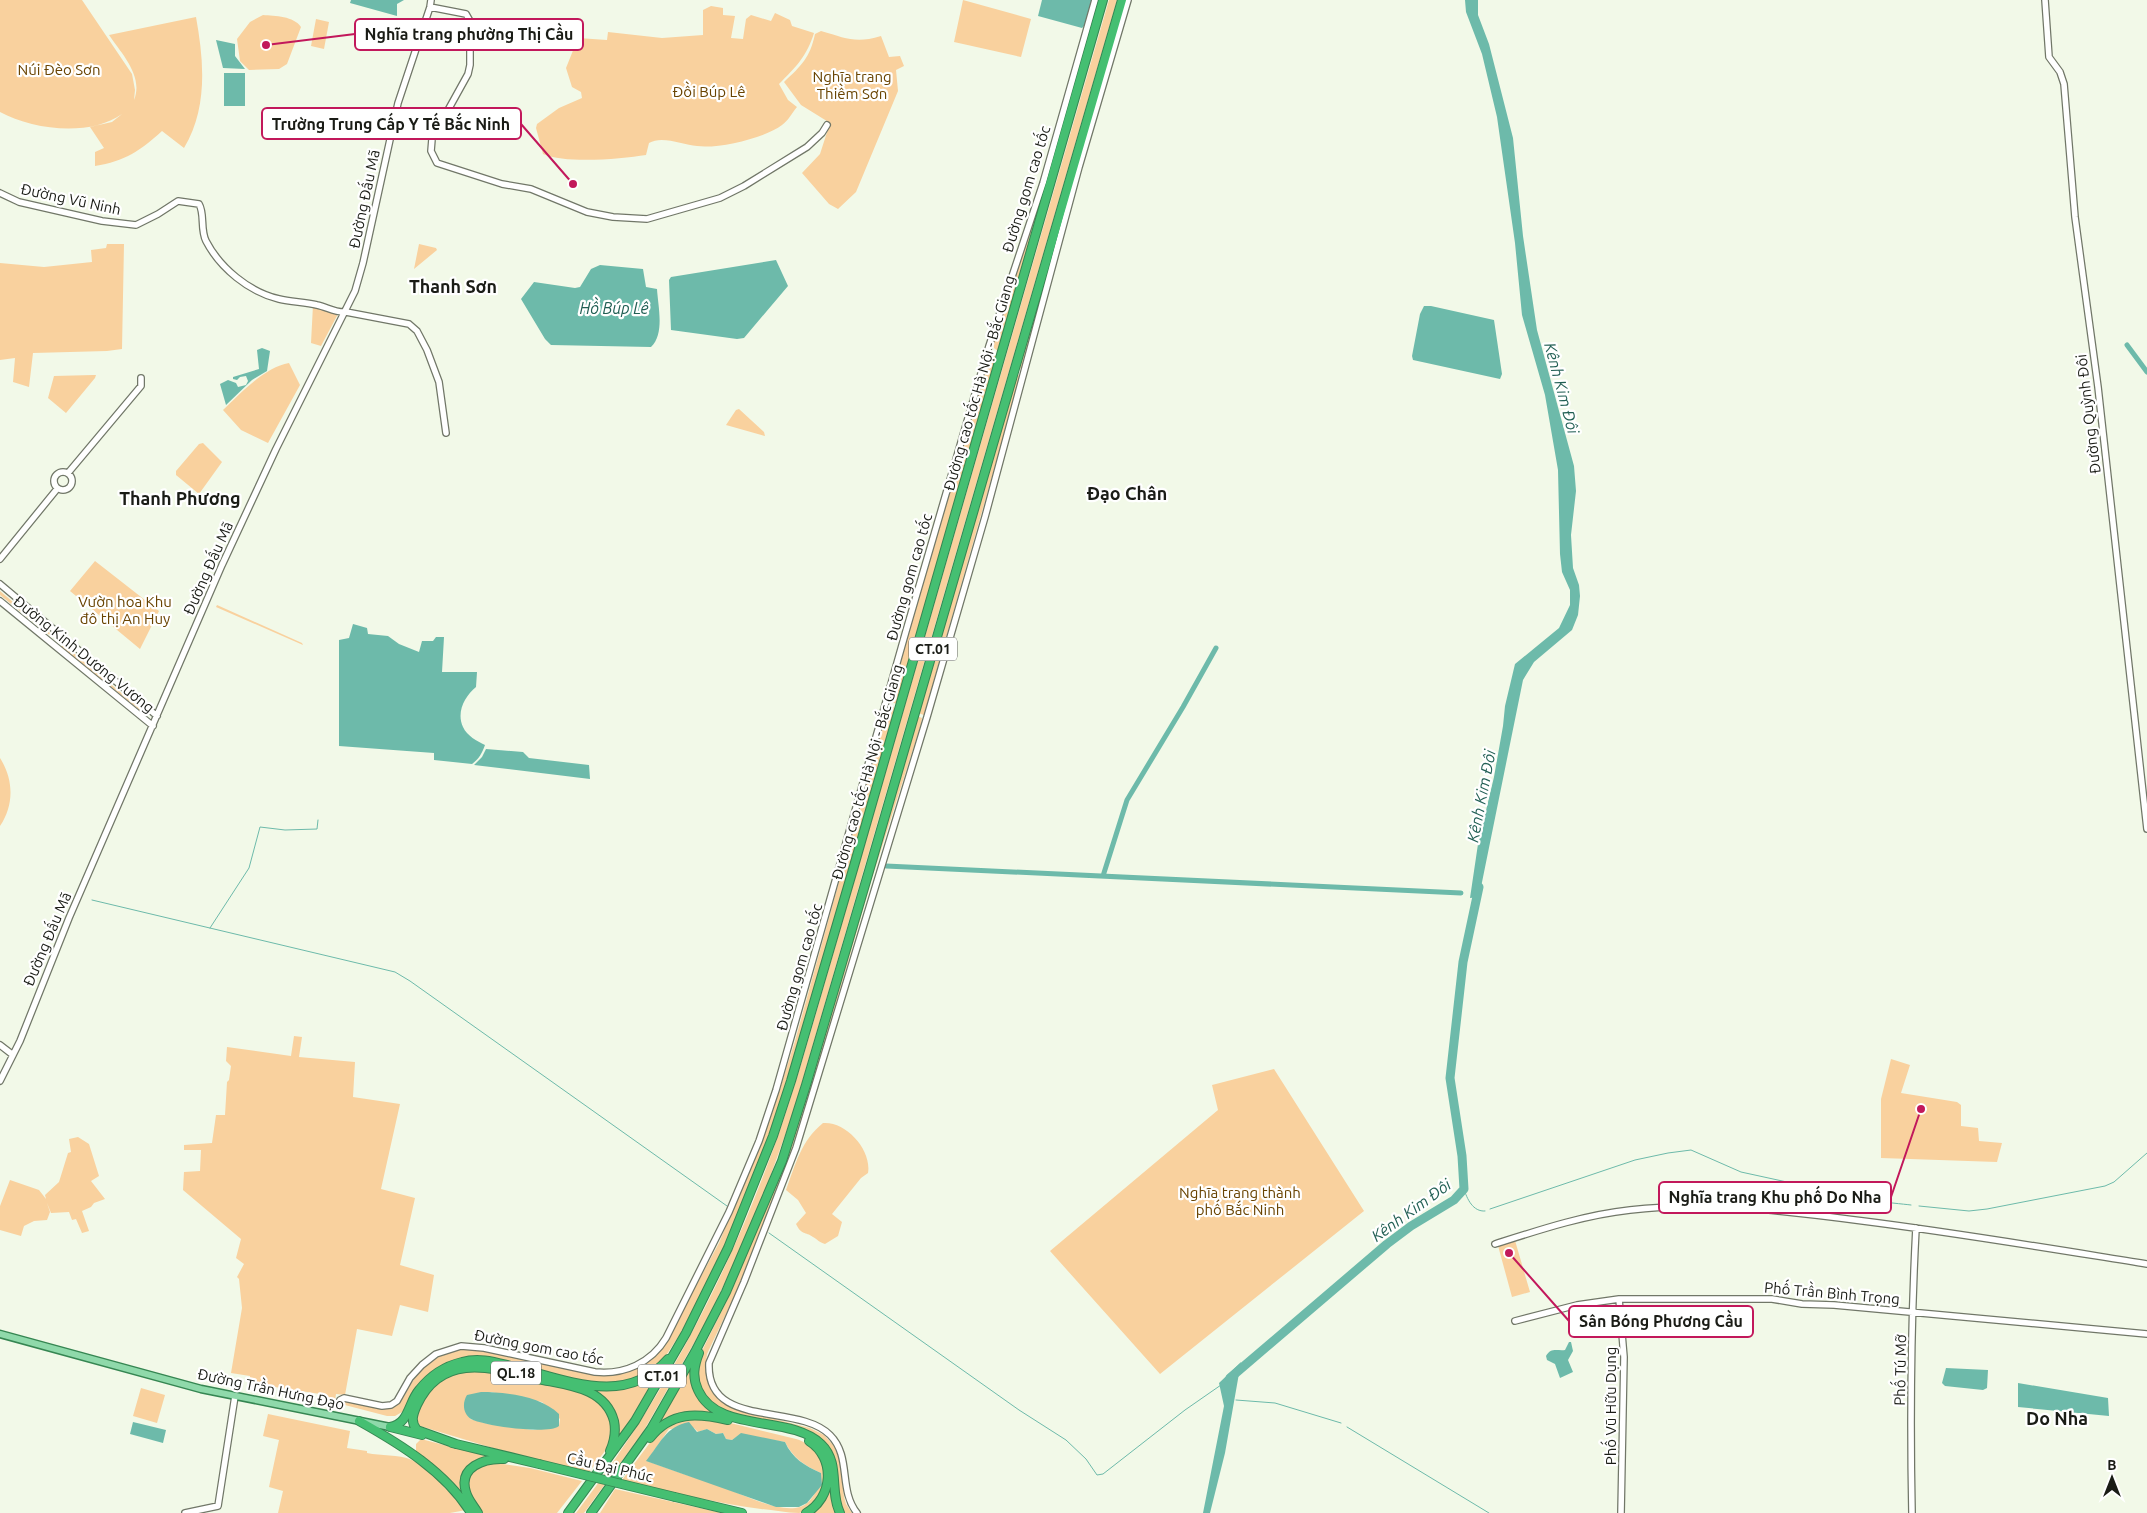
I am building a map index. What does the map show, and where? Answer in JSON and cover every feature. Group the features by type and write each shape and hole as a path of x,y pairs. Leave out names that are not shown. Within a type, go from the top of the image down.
{"highway":[{"name":"Đường cao tốc Hà Nội - Bắc Giang","path":"566,1513 590,1484 651,1395 686,1332 722,1260 768,1148 791,1081 1103,0"},
{"name":"Đường cao tốc Hà Nội - Bắc Giang","path":"591,1513 619,1476 657,1419 726,1292 782,1160 806,1085 1122,0"},
{"path":"390,1427 397,1425 404,1419 414,1396 429,1379 447,1367 468,1360 495,1362 599,1386 622,1386 645,1379 660,1368 669,1357 722,1260"},
{"path":"726,1292 694,1367 695,1381 700,1394 708,1404 721,1413 803,1433 820,1443 829,1454 832,1463 837,1504 840,1513"},
{"name":"QL.18","path":"456,1444 417,1430 412,1421 417,1404 426,1390 438,1379 453,1371 468,1367 484,1366 582,1389 602,1401 611,1413 614,1425 612,1446 590,1484"},
{"path":"619,1476 638,1456 653,1434 670,1420 692,1414 718,1418 800,1438 815,1446 826,1465 828,1484 821,1501 806,1513"},
{"path":"358,1421 385,1436 425,1464 465,1503 471,1513"},
{"name":"Đường Trần Hưng Đạo","path":"390,1427 539,1464"},
{"path":"478,1513 466,1494 464,1487 470,1469 476,1463 487,1460 519,1460"},
{"name":"Cầu Đại Phúc","path":"539,1464 742,1513"},
{"path":"598,1513 607,1493"}],"main road":[{"name":"Đường gom cao tốc","path":"338,1405 344,1398 382,1406 392,1405 397,1401 410,1378 422,1364 436,1354 461,1346 484,1348 608,1373 623,1371 640,1364 654,1354 666,1338 730,1212 759,1140 785,1064 920,583 989,346 1045,174 1095,0"},
{"path":"857,1513 848,1498 842,1454 838,1444 830,1435 812,1424 730,1403 715,1390 709,1374 709,1363 744,1282 796,1148 927,717 985,517 1079,167 1128,0"},
{"name":"Đường Quỳnh Đôi","path":"2045,0 2049,57 2060,72 2064,84 2075,217 2098,387 2147,829"},
{"path":"431,3 466,14 470,26 471,57 468,74 432,139 431,151 438,163 502,184 531,189 587,212 613,217 647,219 720,198 744,186 807,147 822,132 826,125"},
{"name":"Đường Đấu Mã","path":"0,1081 68,918 222,566 276,449 346,312 363,265 398,103 431,3"},
{"name":"Đường Vũ Ninh","path":"0,194 28,204 102,220 136,225 178,201 199,204 202,230 206,240 222,264 252,289 278,299 346,312"},
{"path":"346,312 409,324 417,331 427,350 439,382 446,433"},
{"path":"68,474 141,386 141,378"},
{"path":"61,472 68,474 72,478 71,485 64,490 57,488 54,482 55,476 61,472"},
{"path":"0,559 57,488"},
{"name":"Đường Kinh Dương Vương","path":"0,584 157,716"},
{"name":"Đường Kinh Dương Vương","path":"0,601 153,726"},
{"path":"53,644 60,635"},
{"path":"0,1045 12,1055"},
{"path":"1495,1244 1551,1226 1602,1214 1640,1209 1712,1207 1789,1212 1916,1228 2147,1264"},
{"name":"Phố Tú Mỡ","path":"1912,1513 1911,1442 1914,1335 1912,1312 1916,1228"},
{"name":"Phố Trần Bình Trọng","path":"1515,1321 1576,1305 1619,1299 1772,1299 1802,1304 1834,1305 2147,1334"},
{"name":"Phố Vũ Hữu Dụng","path":"1619,1299 1624,1357 1621,1513"},
{"name":"Đường Trần Hưng Đạo","path":"0,1334 201,1389 390,1427"},
{"path":"185,1513 218,1506 235,1396"}],"green space":[{"name":"Núi Đèo Sơn","path":"0,0 82,0 132,74 135,90 134,100 136,82 134,74 125,57 109,35 196,17 201,50 202,84 197,117 192,133 184,148 162,131 132,154 95,166 95,152 104,148 90,127 112,122 122,114 94,126 61,128 28,123 0,112"},
{"path":"963,0 1031,19 1021,57 954,42"},
{"path":"1098,0 1100,0 999,352 994,348 993,343 1045,184"},
{"path":"1109,0 1117,0 793,1113 765,1191 739,1253 706,1322 643,1432 584,1513 576,1513 632,1434 682,1350 726,1264 774,1147 810,1036"},
{"name":"Đồi Búp Lê","path":"711,6 723,8 723,15 735,16 731,38 743,39 746,19 751,15 771,21 775,13 790,20 792,26 814,33 800,61 779,84 788,100 797,107 784,123 774,130 753,138 717,146 697,146 666,140 654,141 649,143 646,155 635,157 579,160 543,154 536,128 537,124 559,108 582,98 581,92 572,87 566,68 578,38 607,40 608,32 662,38 703,35 703,10"},
{"path":"263,15 289,19 298,23 301,27 287,64 279,69 249,70 240,61 237,39 250,22"},
{"path":"316,19 329,22 324,49 311,46"},
{"path":"483,30 499,33 496,50 480,47"},
{"name":"Nghĩa trang Thiềm Sơn","path":"821,31 857,40 881,36 889,57 900,56 904,66 896,70 898,91 856,192 838,209 829,204 802,173 820,154 830,123 801,105 784,82 804,61 815,34"},
{"path":"1090,115 1023,368 1018,369"},
{"path":"107,244 124,244 122,349 33,353 29,387 13,382 15,358 0,360 0,263 44,267 92,262 91,250 106,248"},
{"path":"419,244 436,248 437,250 414,269"},
{"path":"313,305 338,314 321,346 311,343"},
{"path":"990,353 993,353 997,358 897,704 891,702 890,698"},
{"path":"289,363 300,385 268,443 241,430 223,410 262,375 280,365"},
{"path":"1017,372 1020,378 924,715 918,713"},
{"path":"96,375 66,413 48,398 54,376"},
{"path":"739,409 764,432 765,436 726,425 736,410"},
{"path":"203,443 222,462 199,494 176,475 176,471 199,444"},
{"name":"Vườn hoa Khu đô thị An Huy","path":"95,561 159,611 140,649 70,591"},
{"path":"0,591 51,634 52,637 0,595"},
{"path":"217,605 302,643 303,645 216,607"},
{"path":"63,644 145,713 146,715 61,647"},
{"path":"889,706 894,707 895,710 795,1059 766,1148 722,1253 680,1334 667,1354 652,1371 630,1381 612,1384 588,1382 484,1358 425,1379 416,1388 404,1411 395,1416 387,1416 341,1404 351,1401 380,1408 392,1407 403,1397 423,1369 438,1357 455,1350 474,1348 600,1375 618,1374 642,1366 662,1349 719,1243 773,1111 795,1041"},
{"path":"917,716 922,718 921,724 873,875 808,1101 789,1157 742,1280 707,1354 706,1363 707,1379 713,1392 732,1408 810,1428 824,1435 834,1446 840,1461 844,1497 852,1513 843,1513 821,1440 728,1412 712,1404 699,1387 697,1377 699,1357 732,1290 780,1173"},
{"path":"0,758 8,775 10,801 5,818 0,826"},
{"path":"294,1036 302,1037 299,1057 355,1062 353,1097 400,1104 381,1189 415,1198 400,1265 434,1275 428,1312 400,1305 392,1336 357,1329 345,1395 336,1394 335,1401 320,1397 320,1394 250,1383 250,1376 231,1373 242,1308 239,1279 237,1277 244,1264 236,1258 241,1239 183,1190 184,1172 200,1171 201,1150 184,1150 184,1145 212,1143 216,1115 225,1115 227,1082 231,1066 226,1061 227,1047 291,1056"},
{"path":"1891,1059 1910,1065 1901,1093 1957,1102 1961,1105 1961,1126 1978,1128 1979,1141 2002,1143 1997,1162 1881,1158 1881,1099"},
{"name":"Nghĩa trang thành phố Bắc Ninh","path":"1274,1069 1364,1211 1160,1374 1050,1251 1218,1110 1212,1085"},
{"path":"823,1123 840,1127 856,1139 866,1155 868,1164 868,1173 861,1178 832,1214 842,1222 838,1236 825,1244 798,1228 796,1224 806,1213 798,1200 786,1190 804,1145"},
{"path":"78,1137 89,1144 99,1176 91,1181 105,1199 94,1203 91,1207 82,1211 89,1231 82,1233 76,1219 72,1220 69,1212 51,1213 47,1203 50,1212 47,1220 34,1221 24,1226 21,1236 0,1230 0,1206 10,1180 39,1190 46,1199 45,1195 59,1182 68,1153 71,1152 69,1139"},
{"path":"1514,1237 1530,1292 1512,1297 1497,1242"},
{"path":"692,1364 693,1382 722,1416 701,1412 659,1424"},
{"path":"664,1367 616,1445 610,1407 567,1382 607,1388 629,1387 651,1377"},
{"path":"473,1368 588,1393 607,1409 613,1431 608,1447 589,1472 496,1449 420,1426 417,1420 419,1407 433,1387 447,1376","holes":["491,1392 542,1402 560,1419 559,1426 533,1430 489,1424 470,1419"]},
{"path":"141,1388 165,1395 157,1423 133,1416"},
{"path":"268,1414 350,1431 347,1448 412,1460 426,1469 466,1510 450,1513 278,1513 283,1491 269,1487 279,1440 263,1436"},
{"path":"706,1417 806,1443 820,1458 824,1468 824,1487 819,1497 803,1512 789,1513 726,1503 622,1480 658,1432 673,1421","holes":["694,1428 698,1432 707,1429 716,1434 723,1433 726,1439 732,1440 739,1435 785,1442 800,1461 821,1473 815,1493 805,1505 782,1508 647,1461 669,1429"]},
{"path":"421,1439 490,1457 478,1460 469,1467 467,1500 416,1452 416,1444"},
{"path":"496,1463 530,1468 582,1481 557,1513 483,1513 469,1489 470,1477 479,1464"},
{"path":"830,1478 838,1513 810,1513"},
{"path":"615,1489 722,1513 600,1513"}],"water":[{"path":"351,0 404,0 397,4 397,16 350,3"},
{"path":"1042,0 1092,0 1085,25 1082,28 1038,16"},
{"path":"1465,0 1478,0 1478,15 1489,44 1513,138 1523,236 1537,330 1574,466 1576,491 1571,535 1573,568 1579,585 1580,596 1578,615 1572,630 1534,662 1523,680 1479,897 1470,898 1478,844 1494,777 1505,706 1515,664 1559,628 1570,605 1570,590 1562,572 1560,554 1558,470 1545,395 1522,315 1515,243 1497,117 1482,54 1466,12"},
{"path":"216,40 235,44 235,56 245,69 223,68"},
{"path":"224,73 245,73 245,106 224,106"},
{"name":"Hồ Búp Lê","path":"776,260 788,286 744,338 737,339 671,330 669,280 671,277"},
{"name":"Hồ Búp Lê","path":"600,265 643,269 646,287 657,289 659,327 658,335 651,347 551,345 545,339 521,299 534,282 575,288 580,287 591,269"},
{"path":"1424,306 1494,320 1502,374 1500,379 1413,360 1412,356 1420,314"},
{"path":"262,348 270,351 267,371 252,380 226,405 220,384 228,380 236,383 238,387 246,385 248,381 246,376 240,377 237,380 233,379 233,377 259,369 257,350"},
{"path":"353,624 367,628 368,634 388,636 399,644 419,652 422,641 433,641 436,637 444,637 442,672 477,672 476,687 468,695 461,710 461,721 467,733 485,745 480,756 472,764 434,760 434,753 339,746 339,640 349,638"},
{"path":"486,749 523,752 529,758 589,765 590,779 474,765 482,757"},
{"path":"1569,1342 1571,1342 1573,1351 1568,1360 1573,1372 1560,1378 1555,1364 1547,1360 1546,1356 1552,1350 1565,1350"},
{"path":"1241,1362 1225,1453 1210,1513 1203,1513 1224,1406 1219,1383"},
{"path":"1946,1368 1988,1370 1987,1388 1983,1390 1945,1386 1942,1383"},
{"path":"2018,1383 2108,1398 2109,1416 2018,1407"},
{"path":"481,1392 512,1394 543,1403 559,1414 559,1426 553,1429 530,1430 478,1422 471,1419 465,1411 465,1398 467,1395"},
{"path":"133,1422 166,1430 163,1443 130,1434"},
{"path":"689,1422 697,1432 707,1429 716,1434 723,1433 726,1439 732,1440 741,1433 785,1442 791,1453 800,1461 821,1473 822,1485 807,1503 799,1507 776,1507 646,1461 669,1432 681,1424"}],"waterway":[{"path":"2127,345 2147,372"},
{"path":"1103,876 1127,800 1216,648"},
{"path":"210,928 249,868 260,827 285,830 317,829 318,820"},
{"path":"886,866 1461,893"},
{"name":"Kênh Kim Đôi","path":"1230,1378 1387,1244 1411,1226 1454,1200 1464,1189 1462,1156 1450,1078 1463,962 1479,887"},
{"path":"92,900 395,972 727,1206"},
{"path":"1490,1209 1635,1160 1691,1150 1741,1172 1796,1184 1830,1186 1844,1194 1855,1197 1911,1205"},
{"path":"1919,1206 1969,1211 2105,1186 2114,1182 2147,1153"},
{"path":"1464,1189 1474,1207 1485,1211"},
{"path":"769,1233 1019,1410 1066,1440 1086,1459 1097,1475 1103,1474 1185,1410 1221,1385"},
{"path":"1236,1400 1275,1403 1341,1423"},
{"path":"1347,1427 1489,1513"}],"place":[{"name":"Nghĩa trang phường Thị Cầu","path":"266,45"},
{"name":"Trường Trung Cấp Y Tế Bắc Ninh","path":"573,184"},
{"name":"Nghĩa trang Khu phố Do Nha","path":"1921,1109"},
{"name":"Sân Bóng Phương Cầu","path":"1509,1253"}],"district":[{"name":"Thanh Sơn","path":"453,286"},
{"name":"Đạo Chân","path":"1127,493"},
{"name":"Thanh Phương","path":"180,498"},
{"name":"Do Nha","path":"2057,1418"}]}
